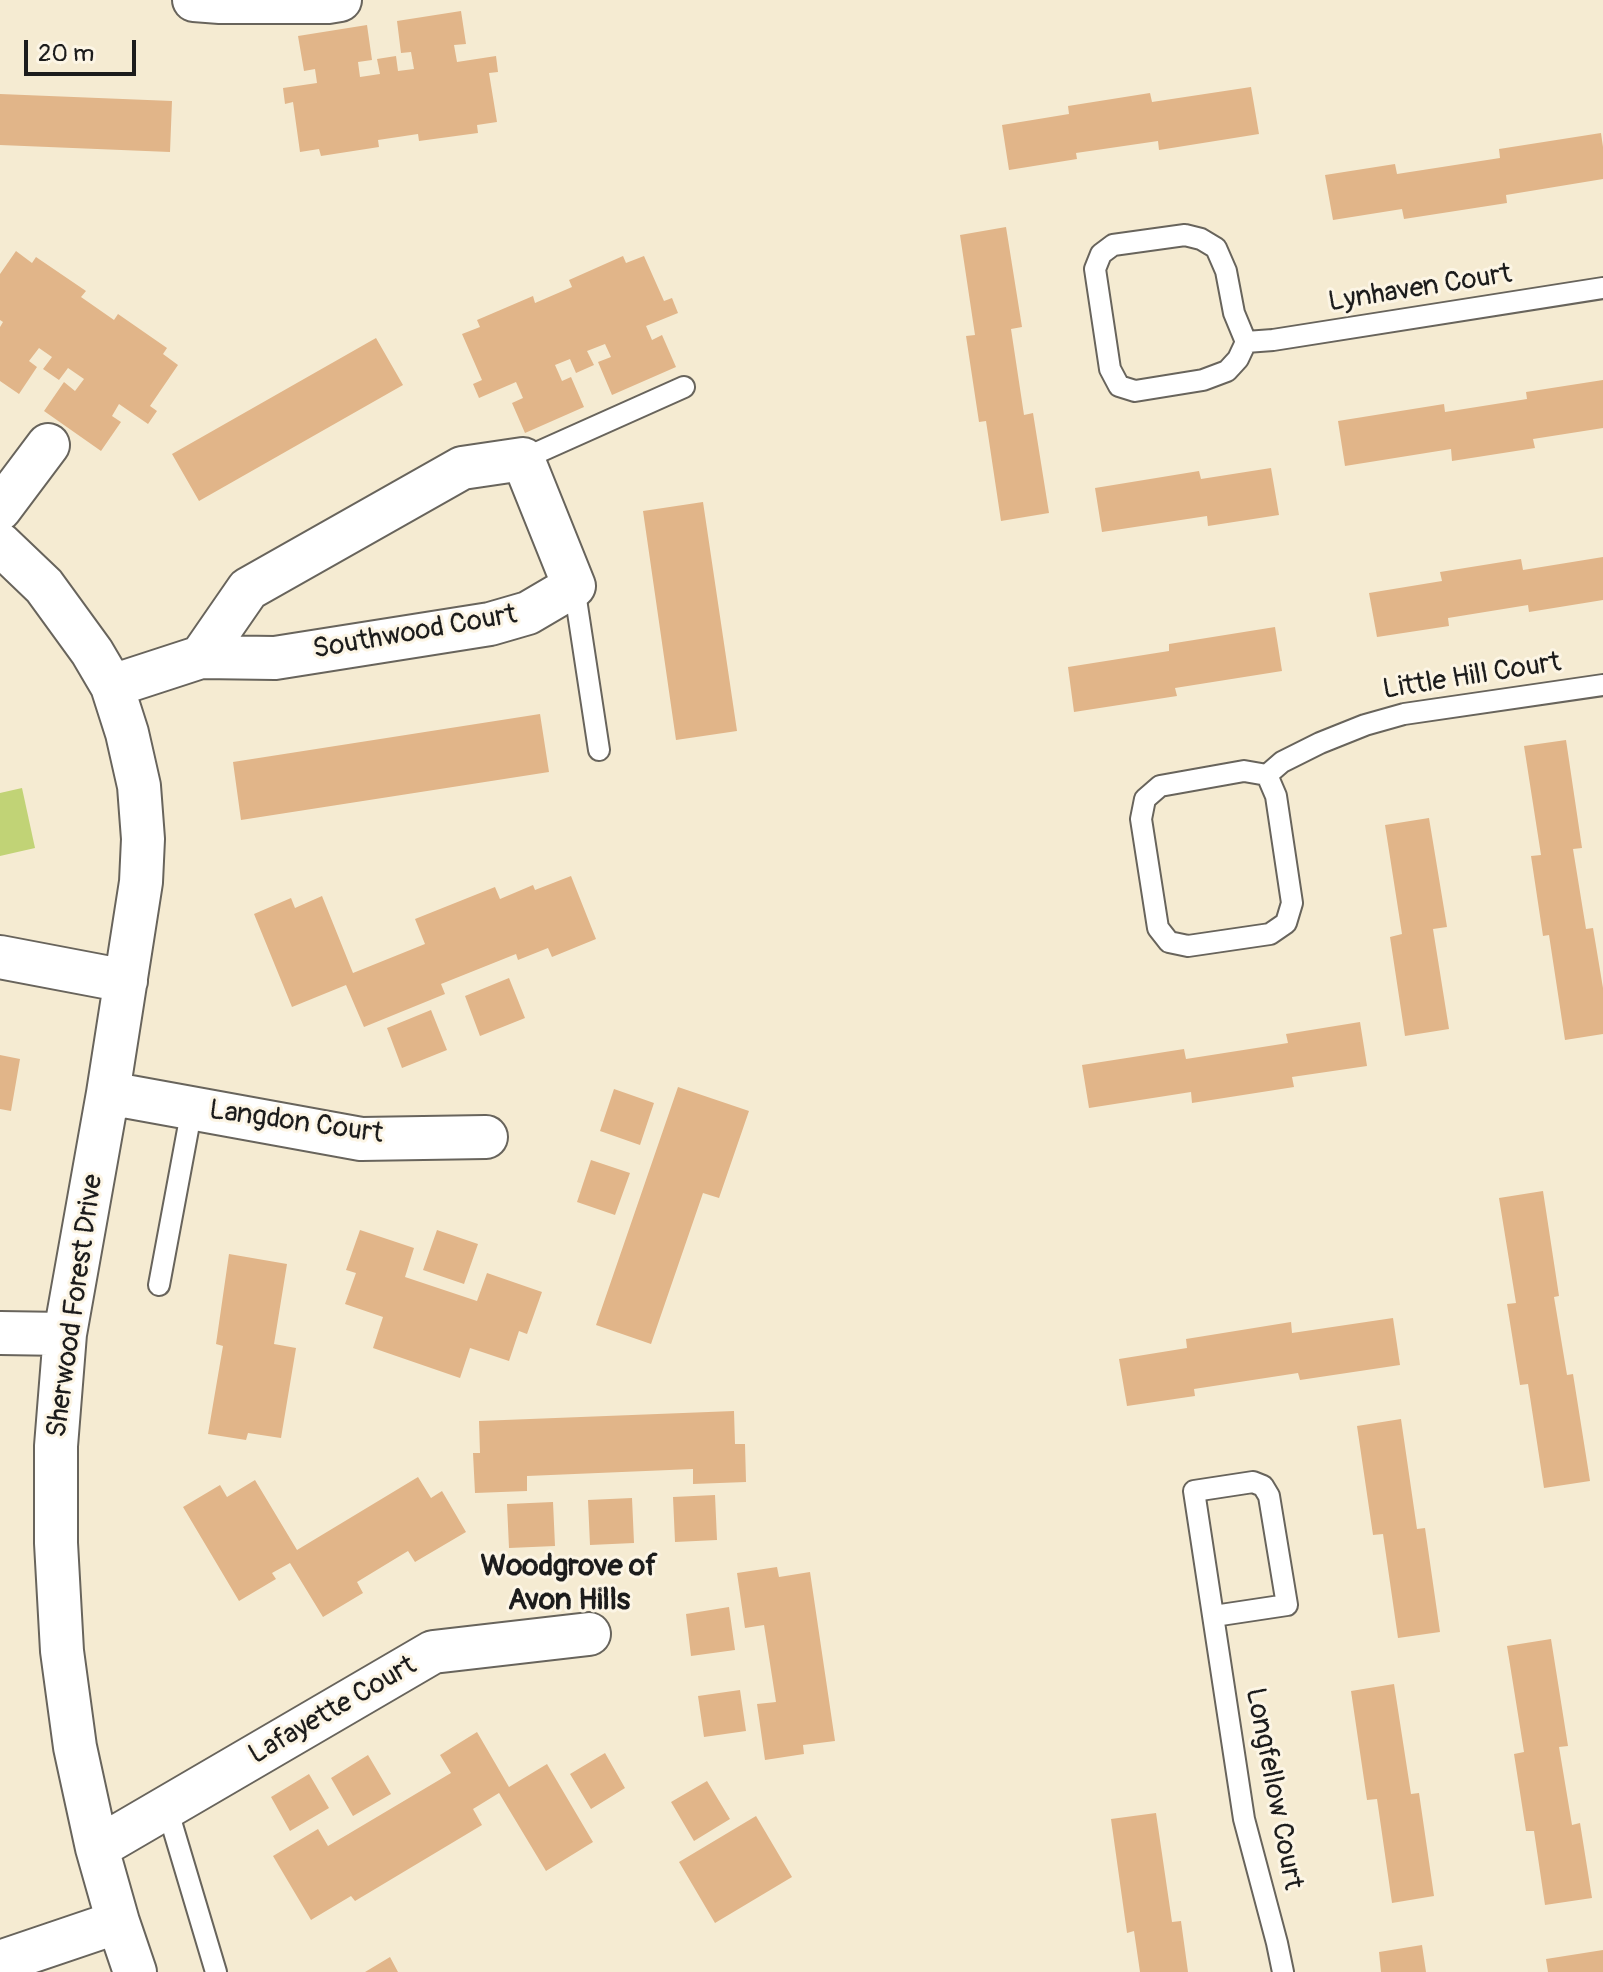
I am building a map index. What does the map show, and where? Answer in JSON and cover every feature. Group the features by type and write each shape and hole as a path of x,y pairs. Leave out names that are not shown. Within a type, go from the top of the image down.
{"street":[{"path":"194,0 340,0"},
{"path":"0,509 48,445"},
{"path":"201,657 248,589 462,468 523,459 574,586"},
{"name":"Sherwood Forest Drive","path":"0,544 44,586 92,652 112,686 139,786 143,839 141,882 108,1093 65,1334 56,1446 56,1543 62,1651 75,1747 97,1848 135,1972"},
{"name":"Southwood Court","path":"112,686 201,657 275,658 490,624 528,613 574,586"},
{"path":"0,957 126,981"},
{"name":"Langdon Court","path":"108,1093 361,1139 486,1137"},
{"path":"0,1333 65,1334"},
{"name":"Lafayette Court","path":"97,1848 433,1652 589,1634"},
{"path":"0,1962 118,1922"}],"lane":[{"path":"1185,235 1201,239 1216,248 1226,271 1234,313 1246,342 1238,359 1227,371 1203,380 1135,391 1119,386 1110,369 1095,269 1101,254 1113,245 1185,235"},
{"name":"Lynhaven Court","path":"1246,342 1289,338 1603,288"},
{"path":"523,459 684,387"},
{"path":"574,586 599,750"},
{"name":"Little Hill Court","path":"1267,775 1282,762 1320,743 1404,714 1603,685"},
{"path":"1244,771 1267,775 1276,796 1292,903 1286,923 1270,934 1188,946 1169,942 1158,928 1141,819 1145,799 1160,786 1244,771"},
{"path":"159,1285 192,1108"},
{"name":"Longfellow Court","path":"1214,1616 1287,1605 1269,1496 1263,1486 1253,1482 1194,1491 1244,1819 1283,1972"},
{"path":"167,1808 216,1972"}],"green space":[{"path":"22,788 35,848 0,856 0,793"}],"building":[{"path":"461,11 466,44 454,45 457,62 496,56 498,72 489,73 497,122 477,125 478,133 419,141 418,134 378,140 379,147 321,156 319,149 300,152 293,102 285,104 283,88 317,83 315,69 304,71 298,36 367,25 372,60 358,62 360,77 380,74 377,59 396,56 398,71 414,69 411,52 401,53 397,21"},
{"path":"1251,87 1259,134 1159,150 1158,141 1076,153 1077,159 1009,170 1002,125 1069,114 1068,106 1150,93 1152,102"},
{"path":"0,94 172,101 170,152 0,145"},
{"path":"1601,133 1603,179 1506,195 1507,203 1404,219 1402,209 1333,220 1325,175 1395,164 1397,174 1500,158 1499,149"},
{"path":"1006,227 1022,327 1011,329 1024,415 1033,413 1049,513 1001,521 986,421 979,422 966,336 975,335 960,235"},
{"path":"16,251 32,263 36,257 86,291 81,297 114,320 118,314 167,348 163,354 178,365 150,406 157,411 148,424 119,404 112,416 121,422 101,451 44,411 64,382 75,391 84,379 68,368 59,380 43,369 52,357 39,348 29,361 37,367 19,394 0,381 0,327 3,322 0,320 0,274"},
{"path":"623,256 626,263 644,256 664,301 672,298 678,313 646,326 652,340 662,335 676,367 612,395 598,362 611,357 605,344 587,351 594,365 576,373 570,359 555,365 562,381 571,377 584,407 525,433 512,403 523,398 516,382 479,398 473,384 482,380 462,334 480,327 477,320 533,296 535,303 572,287 569,280"},
{"path":"376,338 403,385 199,501 172,454"},
{"path":"1603,380 1603,428 1533,439 1535,448 1452,461 1451,449 1345,466 1338,421 1444,404 1445,412 1527,399 1526,392"},
{"path":"1271,468 1279,515 1208,526 1207,516 1102,532 1095,488 1199,471 1201,479"},
{"path":"703,502 737,731 676,740 643,511"},
{"path":"1603,557 1603,600 1529,612 1528,605 1448,618 1449,626 1377,637 1369,593 1442,581 1440,572 1521,559 1523,570"},
{"path":"1275,627 1282,671 1175,688 1177,696 1074,712 1068,667 1169,651 1169,644"},
{"path":"540,714 549,772 241,820 233,762"},
{"path":"1566,740 1582,848 1573,849 1586,929 1593,928 1603,988 1603,1034 1565,1040 1549,935 1543,936 1531,856 1541,855 1524,746"},
{"path":"1429,818 1447,927 1433,929 1449,1029 1405,1036 1390,937 1402,934 1385,825"},
{"path":"571,876 596,939 552,957 548,948 518,960 516,954 441,984 445,994 364,1027 346,985 292,1007 254,914 291,898 295,908 322,896 353,973 425,944 415,919 495,887 500,899 533,885 535,890"},
{"path":"509,978 525,1018 480,1036 465,996"},
{"path":"431,1010 447,1050 402,1068 387,1028"},
{"path":"1360,1022 1367,1066 1292,1077 1294,1087 1192,1103 1191,1092 1089,1108 1082,1065 1184,1049 1186,1059 1288,1043 1286,1034"},
{"path":"0,1055 20,1059 11,1111 0,1109"},
{"path":"678,1087 749,1111 719,1198 703,1193 651,1344 596,1325"},
{"path":"614,1089 654,1103 640,1145 600,1131"},
{"path":"591,1160 630,1173 615,1215 577,1202"},
{"path":"1543,1191 1559,1296 1554,1297 1567,1375 1573,1374 1590,1481 1544,1488 1528,1384 1520,1385 1507,1304 1516,1303 1499,1198"},
{"path":"360,1230 414,1248 405,1277 477,1301 487,1273 542,1292 527,1334 519,1331 509,1361 470,1348 460,1378 373,1348 383,1317 345,1304 356,1273 346,1270"},
{"path":"437,1230 478,1244 464,1284 423,1270"},
{"path":"229,1254 287,1264 274,1344 296,1348 281,1438 248,1433 246,1440 208,1434 223,1346 216,1344"},
{"path":"1393,1318 1400,1365 1300,1380 1298,1373 1194,1389 1195,1396 1127,1406 1119,1359 1187,1348 1186,1339 1291,1322 1292,1333"},
{"path":"734,1411 735,1444 745,1444 746,1482 693,1484 693,1469 527,1476 527,1491 475,1493 473,1453 480,1453 479,1421"},
{"path":"1401,1419 1417,1529 1425,1528 1440,1632 1398,1638 1383,1534 1373,1535 1357,1426"},
{"path":"418,1477 431,1498 442,1491 466,1532 415,1562 408,1551 357,1582 363,1593 323,1617 290,1563 272,1573 276,1579 239,1601 183,1507 220,1485 227,1497 255,1480 297,1550"},
{"path":"715,1495 717,1540 675,1542 673,1497"},
{"path":"632,1498 634,1543 590,1545 588,1500"},
{"path":"553,1502 555,1546 509,1548 507,1504"},
{"path":"777,1567 779,1577 810,1572 835,1741 803,1745 804,1754 765,1760 757,1704 776,1702 764,1625 745,1628 737,1573"},
{"path":"729,1607 735,1650 691,1656 686,1614"},
{"path":"1551,1639 1568,1746 1559,1747 1572,1825 1580,1823 1592,1898 1545,1905 1534,1831 1526,1831 1514,1754 1524,1752 1507,1646"},
{"path":"1394,1684 1411,1794 1419,1793 1434,1896 1392,1903 1377,1799 1367,1800 1351,1691"},
{"path":"740,1690 746,1731 704,1737 698,1696"},
{"path":"477,1732 509,1787 547,1764 593,1842 546,1871 499,1793 473,1809 482,1825 355,1901 351,1896 311,1920 273,1856 318,1829 328,1846 451,1773 440,1755"},
{"path":"605,1753 625,1788 591,1809 570,1774"},
{"path":"368,1755 391,1794 353,1816 331,1778"},
{"path":"309,1774 329,1808 290,1831 271,1797"},
{"path":"707,1781 730,1819 694,1841 671,1802"},
{"path":"1156,1813 1172,1922 1181,1921 1188,1972 1140,1972 1134,1931 1127,1933 1111,1819"},
{"path":"756,1816 792,1877 715,1923 679,1862"},
{"path":"1422,1945 1426,1972 1381,1972 1379,1952"},
{"path":"1603,1950 1603,1972 1548,1972 1546,1959"},
{"path":"390,1957 398,1972 365,1972"}],"district":[{"name":"Woodgrove of Avon Hills","path":"569,1584"}]}
